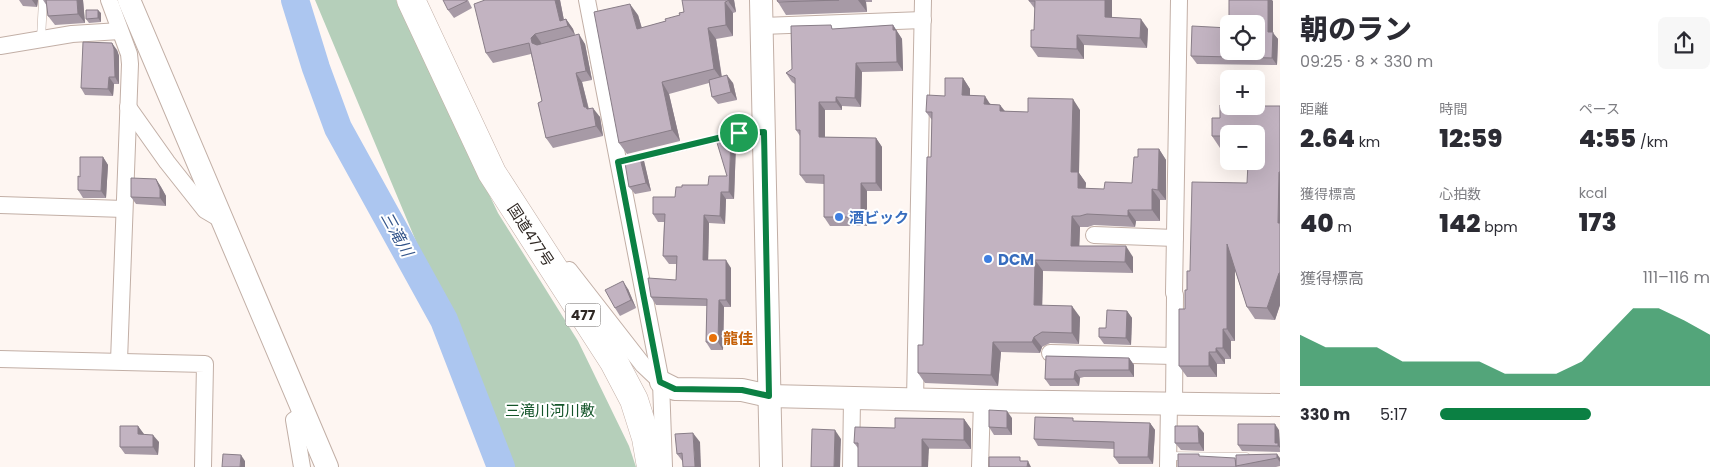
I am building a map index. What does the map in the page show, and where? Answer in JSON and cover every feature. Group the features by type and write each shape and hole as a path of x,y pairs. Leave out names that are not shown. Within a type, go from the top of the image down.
{"highway":[{"name":"国道477号","path":"411,0 492,174 614,362 634,400 646,438 651,467"}],"street":[{"path":"109,0 129,54 130,64 119,361"},
{"path":"129,0 327,467"},
{"path":"587,0 589,37 618,162 660,382 664,467"},
{"path":"761,0 771,467"},
{"path":"915,400 923,0"},
{"path":"1168,461 1174,356 1179,0"},
{"path":"761,26 923,20"},
{"path":"0,46 72,34 120,31"},
{"path":"128,107 167,162 205,210 222,220"},
{"path":"492,174 643,365 660,382 675,389 742,390 769,396 852,399 1280,405"},
{"path":"0,205 124,209"},
{"path":"1094,235 1175,238"},
{"path":"1050,354 1174,356"},
{"path":"0,359 205,364 203,467"},
{"path":"851,467 852,399"},
{"path":"980,467 982,401"},
{"path":"302,467 294,420 304,413"}],"lane":[{"path":"41,39 43,0"},
{"path":"618,162 739,133 764,132"},
{"path":"1168,461 1252,457"}],"green space":[{"name":"三滝川河川敷","path":"315,0 396,0 498,213 578,341 629,446 636,467 514,467 418,246"}],"building":[{"path":"46,0 77,0 78,14 48,16"},
{"path":"443,0 467,0 467,1 448,10"},
{"path":"485,0 555,0 560,21 566,19 568,26 535,34 531,38 532,43 537,45 579,34 586,71 576,73 584,107 587,109 593,108 596,126 546,138 538,103 542,101 529,43 486,53 474,4"},
{"path":"682,0 728,0 725,2 726,25 708,28 714,69 662,82 672,130 619,143 594,12 630,4 637,29 680,15 679,13 684,12"},
{"path":"777,0 839,0 778,2"},
{"path":"1029,0 1105,0 1105,17 1141,19 1140,38 1077,35 1077,49 1031,47 1031,30 1034,30 1035,1"},
{"path":"1229,0 1268,0 1268,32 1273,32 1272,58 1265,58 1265,15 1229,15"},
{"path":"86,10 98,10 98,18 86,19"},
{"path":"831,25 832,29 893,25 893,30 896,30 897,62 856,63 855,98 836,97 836,102 819,102 819,137 876,138 876,183 861,183 861,217 824,217 824,175 800,175 800,130 796,130 795,78 786,73 792,69 791,26"},
{"path":"1192,26 1220,28 1220,57 1191,56"},
{"path":"83,42 112,43 115,77 109,77 108,89 81,88"},
{"path":"727,75 731,92 712,97 709,80"},
{"path":"945,78 963,78 962,95 985,96 984,104 1000,105 1000,111 1028,112 1028,98 1073,99 1071,172 1078,172 1078,188 1104,189 1105,182 1132,183 1134,157 1138,157 1138,149 1159,149 1158,190 1152,189 1152,210 1128,210 1128,216 1087,214 1072,216 1071,246 1126,246 1125,262 1035,260 1034,305 1072,306 1072,333 1042,332 1034,337 1032,342 993,342 991,375 918,373 918,345 923,345 927,157 931,157 932,112 926,112 927,95 945,96"},
{"path":"1265,106 1280,106 1278,223 1280,223 1280,273 1267,308 1247,307 1227,244 1227,329 1223,329 1223,348 1216,348 1216,352 1209,352 1209,366 1179,366 1179,309 1185,309 1187,271 1190,271 1192,182 1247,183 1248,170 1265,170 1265,125 1220,125 1220,136 1212,136 1212,118 1220,118 1220,115 1265,115"},
{"path":"731,135 729,192 721,192 720,216 704,215 703,260 726,260 726,300 719,300 718,342 706,342 707,299 651,297 648,278 676,280 677,256 663,256 665,214 653,214 653,197 675,197 676,187 682,187 682,185 708,185 709,176 727,176 715,136"},
{"path":"639,154 646,183 629,187 624,157"},
{"path":"80,157 103,157 101,191 78,190"},
{"path":"131,178 156,179 160,189 160,198 131,197"},
{"path":"623,281 631,300 615,308 605,290"},
{"path":"1107,310 1127,311 1126,338 1099,337 1099,328 1106,328"},
{"path":"1046,356 1129,358 1129,370 1079,370 1075,371 1074,379 1045,379"},
{"path":"989,410 1007,411 1007,428 989,427"},
{"path":"1035,417 1073,418 1073,421 1150,423 1148,457 1114,457 1114,442 1034,439"},
{"path":"895,418 964,419 964,440 922,439 922,467 858,467 858,443 854,443 855,427 895,428"},
{"path":"1238,424 1275,424 1275,443 1278,443 1278,446 1238,445"},
{"path":"120,426 138,426 138,434 153,435 153,447 120,447"},
{"path":"1175,426 1198,426 1199,443 1175,443"},
{"path":"812,429 835,430 834,467 811,467"},
{"path":"693,433 695,467 683,467 682,453 677,454 675,434"},
{"path":"223,454 241,455 240,467 222,467"},
{"path":"1178,454 1235,458 1236,467 1178,467"},
{"path":"1277,454 1277,458 1236,466 1236,455"},
{"path":"989,457 1020,457 1020,461 1028,461 1027,467 989,467"}],"waterway":[{"name":"三滝川","path":"295,0 316,68 338,128 444,320 501,467"}],"place":[{"name":"酒ビック","path":"839,217"},
{"name":"DCM","path":"988,259"},
{"name":"龍佳","path":"713,338"}],"route":[{"path":"764,132 769,396 742,390 675,389 660,382 618,162 739,133 764,132"}]}
